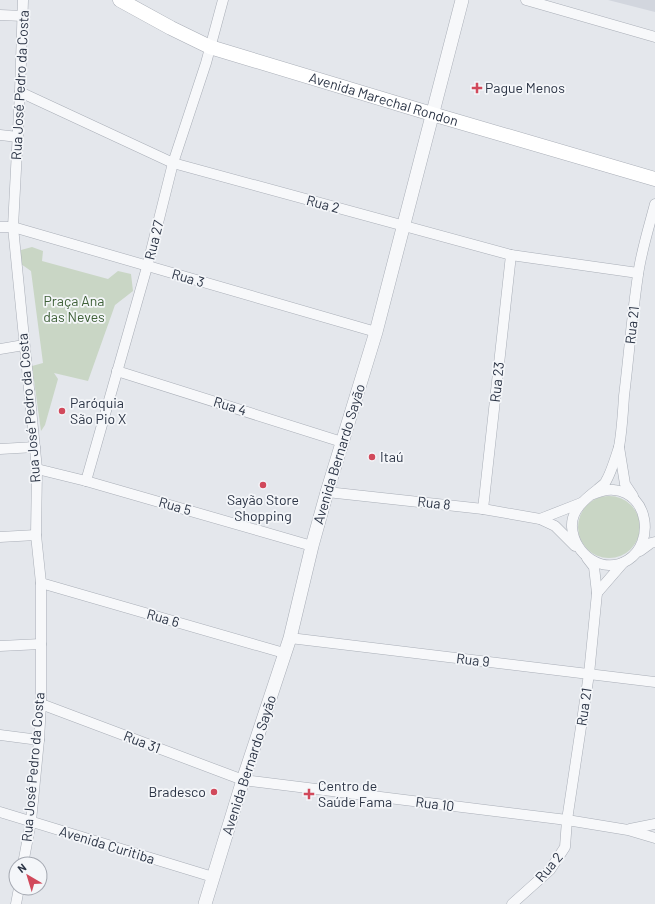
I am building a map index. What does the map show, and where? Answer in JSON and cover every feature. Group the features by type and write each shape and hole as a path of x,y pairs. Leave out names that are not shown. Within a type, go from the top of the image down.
{"main road":[{"name":"Avenida Marechal Rondon","path":"120,0 171,28 210,47 655,179"}],"street":[{"name":"Rua José Pedro da Costa","path":"23,0 13,227 37,469 36,535 41,583 41,704 39,740 31,821 24,856"},
{"name":"Rua 27","path":"86,481 148,267 173,163 210,47 223,0"},
{"name":"Avenida Bernardo Sayão","path":"205,904 243,780 290,638 312,546 327,492 376,332 462,0"},
{"path":"526,0 655,37"},
{"path":"0,15 23,16"},
{"name":"Rua 2","path":"20,92 173,163 511,255 638,273"},
{"path":"0,135 18,137"},
{"name":"Rua 21","path":"591,495 606,482 619,447 638,273 655,204"},
{"name":"Rua 3","path":"0,227 13,227 376,332"},
{"name":"Rua 23","path":"482,509 511,255"},
{"path":"0,349 24,345"},
{"name":"Rua 4","path":"117,371 342,442"},
{"path":"0,449 35,447"},
{"name":"Rua 21","path":"619,447 625,484 637,501"},
{"name":"Rua 5","path":"37,469 86,481 312,546"},
{"path":"540,519 581,503 591,495 602,490 615,490 627,494 637,501 644,512 647,523 646,536 642,547 634,556"},
{"name":"Rua 8","path":"327,492 482,509 540,519 554,526 578,549"},
{"path":"581,503 574,514 572,526 573,538 578,549 587,558 598,564 610,565 623,563"},
{"path":"644,512 655,520"},
{"path":"0,537 36,535"},
{"path":"597,593 623,563 651,543 655,542"},
{"name":"Rua 21","path":"567,820 588,674 597,593 594,567 587,558"},
{"name":"Rua 6","path":"41,583 284,653"},
{"name":"Rua 9","path":"290,638 655,682"},
{"path":"0,646 41,644"},
{"name":"Rua 31","path":"41,704 243,780"},
{"path":"0,735 39,740"},
{"name":"Rua 10","path":"243,780 567,820 628,830 655,838"},
{"name":"Avenida Curitiba","path":"0,812 213,878"},
{"name":"Rua 2","path":"512,904 550,870 565,848 567,820"},
{"name":"Rua 10","path":"628,830 655,824"}],"shaded area":[{"path":"608,0 655,0 655,12"}],"green space":[{"name":"Praça Ana das Neves","path":"32,247 43,251 42,261 108,279 118,271 131,274 133,291 115,305 88,381 54,373 58,379 45,425 41,431 32,366 43,363 31,271 21,264 21,250"},
{"path":"609,496 621,498 631,505 638,515 640,527 638,539 631,549 621,556 609,558 597,556 587,549 580,539 578,527 580,515 587,505 597,498"}],"place":[{"name":"Pague Menos","path":"477,88"},
{"name":"Paróquia São Pio X","path":"62,411"},
{"name":"Itaú","path":"372,457"},
{"name":"Sayão Store Shopping","path":"263,485"},
{"name":"Bradesco","path":"214,792"},
{"name":"Centro de Saúde Fama","path":"309,794"}]}
